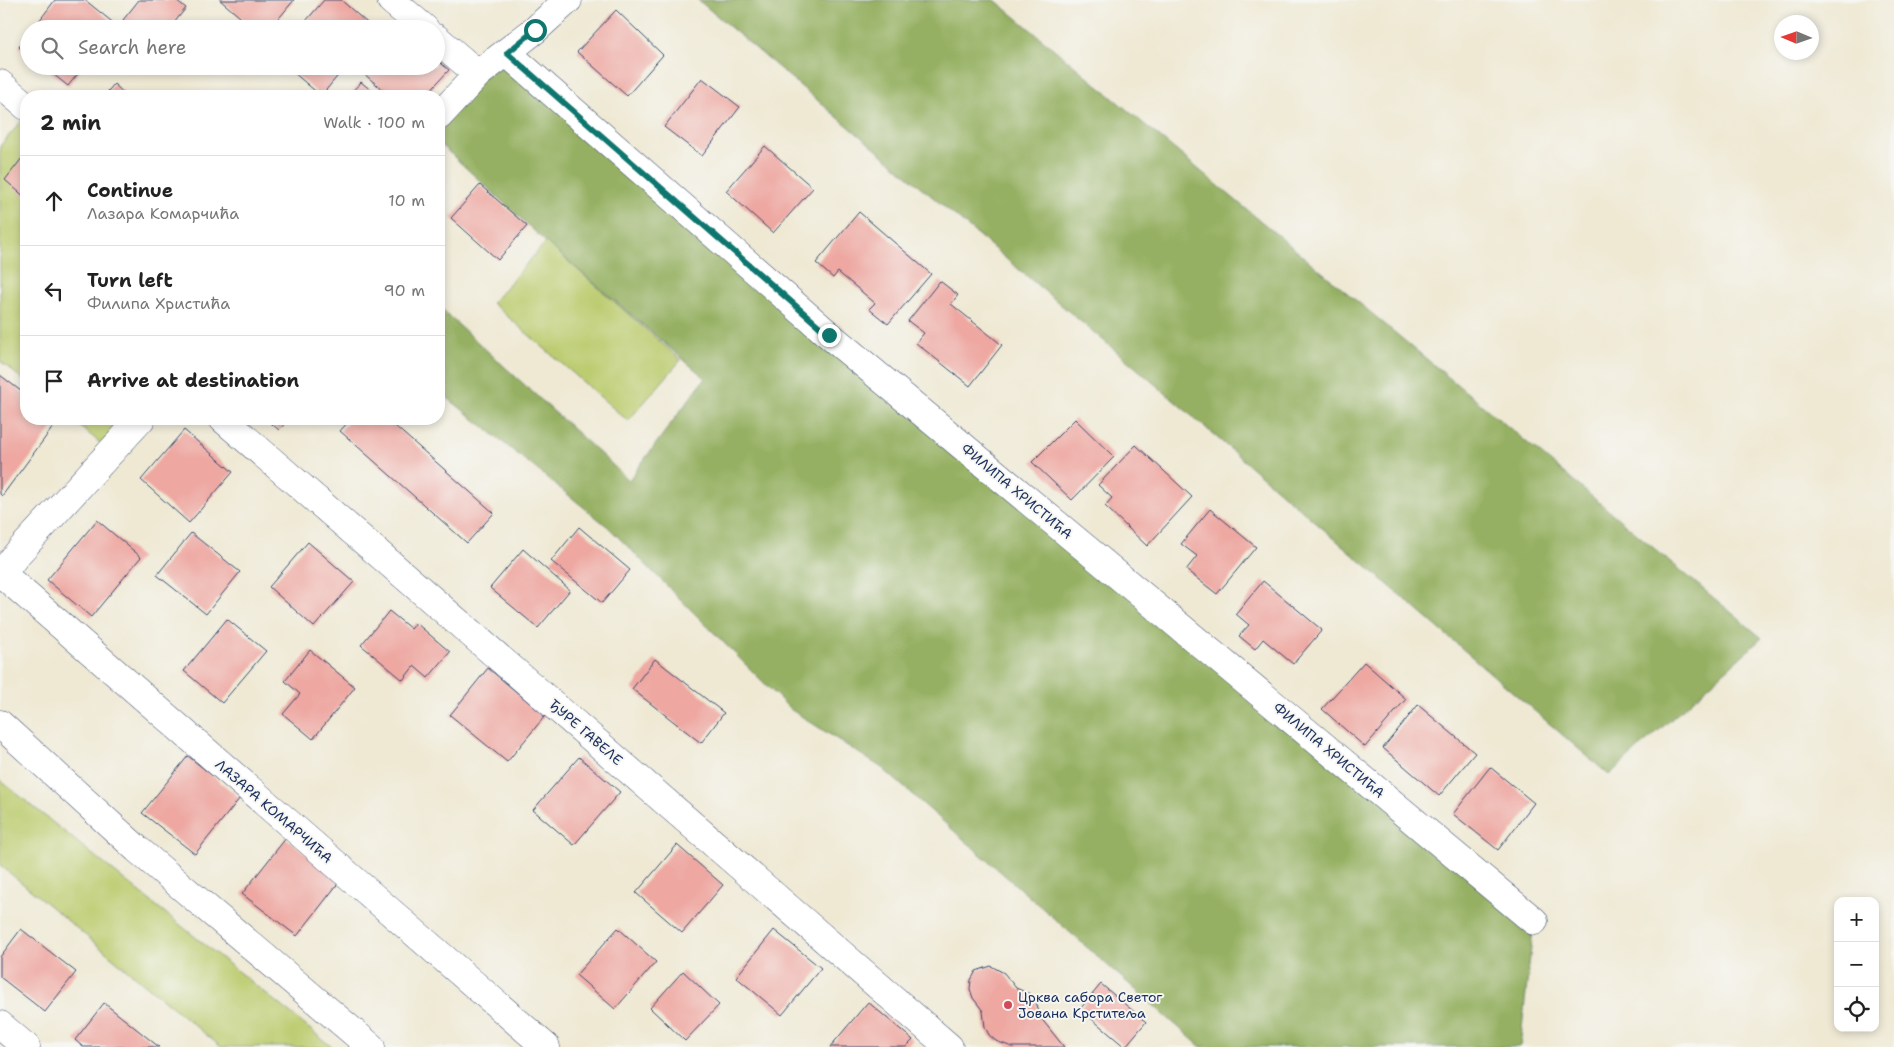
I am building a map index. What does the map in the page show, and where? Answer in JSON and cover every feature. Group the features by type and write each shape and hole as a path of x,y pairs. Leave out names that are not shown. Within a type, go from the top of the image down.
{"street":[{"path":"391,0 414,20"},
{"path":"445,110 478,74 507,53 568,0"},
{"path":"445,46 478,74"},
{"name":"ФИЛИПА ХРИСТИЋА","path":"507,53 829,335 1534,921"},
{"path":"0,84 20,101"},
{"name":"ЛАЗАРА КОМАРЧИЋА","path":"135,425 66,499 1,575 546,1047"},
{"name":"ЂУРЕ ГАВЕЛЕ","path":"230,425 949,1047"},
{"path":"0,724 137,849 371,1047"},
{"path":"0,1025 26,1047"}],"green space":[{"path":"698,0 995,0 1762,638 1609,775 1135,367"},
{"path":"507,53 1534,921 1520,1047 1201,1047 882,768 790,709 607,526 445,396 445,312 629,480 705,378 546,242 445,149 445,110"},
{"path":"20,123 20,377 0,361 0,146"},
{"path":"546,242 681,360 628,421 492,303"},
{"path":"78,425 135,425 110,451"},
{"path":"0,780 332,1047 221,1047 0,865"}],"building":[{"path":"55,0 85,0 110,20 40,20"},
{"path":"139,0 176,0 186,8 176,20 123,20"},
{"path":"220,0 294,0 277,20 243,20"},
{"path":"324,0 341,0 364,20 307,20"},
{"path":"616,10 663,55 627,96 577,52"},
{"path":"54,75 77,75 68,86"},
{"path":"296,75 338,75 326,90 314,90"},
{"path":"365,75 444,75 431,90 383,90"},
{"path":"702,78 740,107 702,156 664,127"},
{"path":"361,82 371,90 354,90"},
{"path":"114,84 120,90 109,90"},
{"path":"765,146 813,188 773,233 726,191"},
{"path":"20,161 20,193 5,180"},
{"path":"480,185 527,226 498,260 451,218"},
{"path":"859,212 931,274 888,324 869,309 875,303 838,272 833,278 816,263"},
{"path":"940,281 958,295 951,304 1002,345 970,386 916,343 924,333 908,321"},
{"path":"0,375 20,390 20,425 55,425 2,496 0,494"},
{"path":"1075,419 1114,457 1072,500 1032,462"},
{"path":"273,425 284,425 279,430"},
{"path":"346,425 394,425 494,513 467,543 340,431"},
{"path":"184,430 233,472 189,523 141,480"},
{"path":"1136,445 1192,497 1147,546 1105,506 1112,498 1098,485"},
{"path":"1210,509 1256,547 1217,594 1186,570 1197,556 1181,544"},
{"path":"97,520 141,557 91,617 47,580"},
{"path":"579,527 630,570 602,603 551,561"},
{"path":"191,533 240,572 206,614 157,575"},
{"path":"308,542 354,582 314,627 269,587"},
{"path":"523,549 570,590 538,628 490,588"},
{"path":"1263,581 1322,630 1293,664 1263,639 1255,649 1239,636 1249,625 1236,614"},
{"path":"389,611 411,629 416,623 450,652 428,678 414,666 403,680 361,645"},
{"path":"227,619 266,651 222,703 184,671"},
{"path":"310,650 355,687 313,739 283,714 300,694 285,681"},
{"path":"655,659 724,713 701,743 632,689"},
{"path":"1364,662 1406,699 1365,747 1322,709"},
{"path":"488,668 545,716 507,762 450,715"},
{"path":"1418,705 1475,753 1439,796 1383,748"},
{"path":"188,756 240,798 195,854 142,813"},
{"path":"579,757 620,792 574,845 533,810"},
{"path":"1490,767 1534,803 1498,850 1453,814"},
{"path":"286,838 340,881 297,936 242,894"},
{"path":"677,845 723,885 682,933 636,893"},
{"path":"618,928 656,962 615,1009 576,975"},
{"path":"21,929 76,972 45,1012 0,977 0,957"},
{"path":"774,930 821,968 782,1015 736,977"},
{"name":"Црква сабора Светог Јована Крститеља","path":"991,966 1004,973 1016,988 1030,994 1036,1001 1040,1017 1064,1047 1012,1047 996,1041 989,1035 985,1027 983,1011 973,998 970,989 971,980 976,971"},
{"path":"683,971 719,1005 685,1041 650,1008"},
{"path":"1101,984 1146,1022 1125,1047 1080,1009"},
{"path":"868,1002 913,1040 906,1047 830,1047"},
{"path":"104,1003 159,1047 83,1047 75,1040"}],"place":[{"name":"Црква сабора Светог Јована Крститеља","path":"1008,1005"}],"route":[{"path":"535,30 507,53 829,335"}]}
